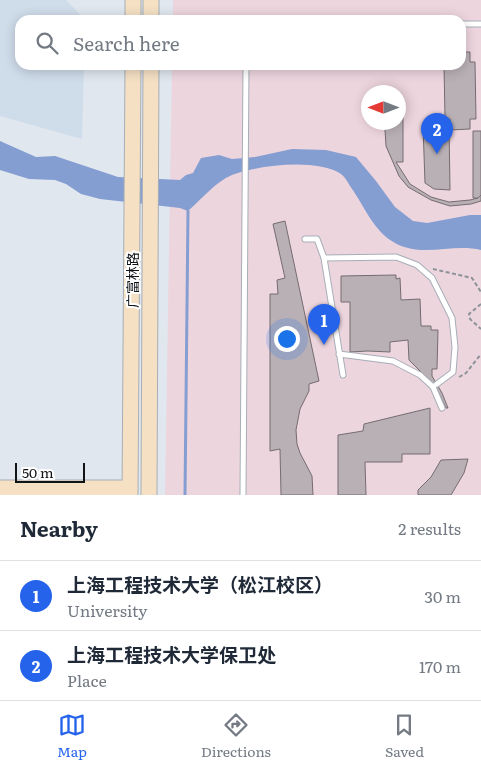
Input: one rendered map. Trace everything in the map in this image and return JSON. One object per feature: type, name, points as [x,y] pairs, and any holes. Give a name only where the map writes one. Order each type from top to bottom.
[{"type":"main road","points":[[133,0],[133,15]]},
{"type":"main road","points":[[151,0],[151,15]]},
{"type":"main road","name":"广富林路","points":[[130,492],[133,70]]},
{"type":"main road","name":"广富林路","points":[[149,495],[151,70]]},
{"type":"main road","points":[[0,488],[130,492]]},
{"type":"lane","points":[[466,24],[481,24]]},
{"type":"lane","points":[[243,495],[246,70]]},
{"type":"lane","points":[[305,239],[317,240],[324,258],[343,375]]},
{"type":"lane","points":[[324,258],[396,257],[417,265],[432,278],[452,318],[455,347],[453,372],[435,386]]},
{"type":"lane","points":[[339,354],[394,361],[420,375],[435,386],[442,408]]},
{"type":"path","points":[[423,271],[436,268],[472,278],[481,292]]},
{"type":"path","points":[[481,304],[469,314],[470,319],[481,329]]},
{"type":"path","points":[[452,378],[466,373],[481,354]]},
{"type":"shaded area","points":[[0,0],[66,0],[80,15],[15,15],[15,70],[84,70],[82,139],[0,116]]},
{"type":"shaded area","points":[[173,0],[481,0],[481,495],[165,495],[172,70],[466,70],[466,15],[173,15]]},
{"type":"water","points":[[0,141],[36,157],[55,156],[118,177],[180,180],[186,175],[193,173],[201,158],[219,155],[232,159],[255,157],[292,149],[326,150],[356,157],[395,207],[413,221],[427,223],[470,215],[481,215],[481,250],[460,248],[427,250],[405,247],[395,243],[387,238],[375,225],[342,175],[318,166],[272,166],[243,171],[226,178],[214,186],[188,211],[180,208],[100,199],[81,194],[66,184],[55,180],[29,179],[0,170]]},
{"type":"building","points":[[466,52],[470,52],[470,62],[475,62],[476,119],[470,119],[470,129],[450,130],[450,119],[445,119],[444,70],[466,70]]},
{"type":"building","points":[[449,125],[450,190],[434,189],[425,183],[423,126]]},
{"type":"building","points":[[385,130],[403,130],[403,162],[396,162],[410,184],[431,197],[449,202],[470,200],[481,195],[481,201],[450,206],[431,200],[408,187],[399,176],[386,146]]},
{"type":"building","points":[[473,131],[481,131],[481,195],[478,198],[473,198]]},
{"type":"building","points":[[285,221],[319,381],[309,384],[309,391],[300,409],[296,430],[300,453],[312,476],[313,495],[281,495],[280,449],[270,451],[270,294],[278,294],[277,280],[285,278],[273,224]]},
{"type":"building","points":[[396,275],[396,279],[400,278],[401,300],[420,299],[421,326],[431,326],[431,330],[438,330],[437,369],[432,369],[432,376],[448,408],[446,408],[435,386],[409,360],[408,340],[390,342],[390,352],[350,352],[350,302],[341,302],[341,276]]},
{"type":"building","points":[[430,408],[430,454],[402,454],[402,462],[365,462],[366,495],[338,495],[338,435],[363,431],[364,424]]},
{"type":"building","points":[[468,459],[464,473],[451,495],[418,495],[418,490],[431,477],[441,460]]},
{"type":"waterway","points":[[185,495],[188,211]]},
{"type":"place","name":"上海工程技术大学保卫处","points":[[437,154]]},
{"type":"place","name":"上海工程技术大学（松江校区）","points":[[324,345]]}]
